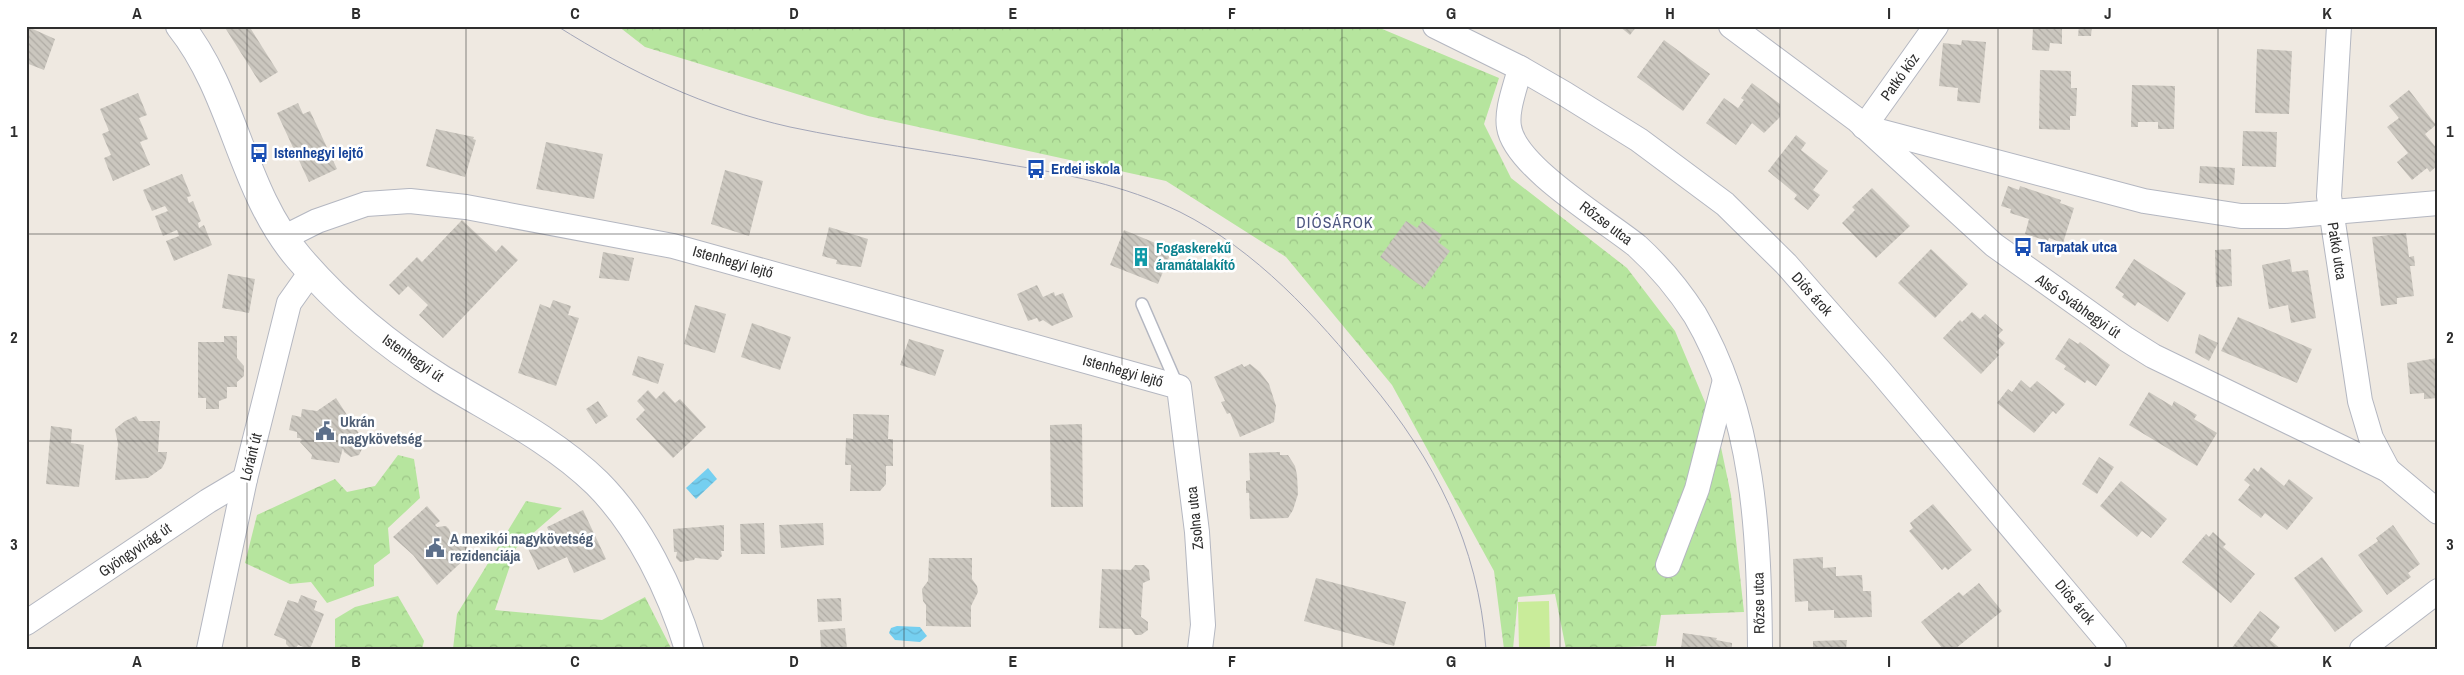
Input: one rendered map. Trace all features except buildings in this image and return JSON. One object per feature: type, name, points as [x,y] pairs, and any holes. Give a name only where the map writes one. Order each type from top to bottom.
[{"type":"street","name":"Istenhegyi út","points":[[180,26],[197,50],[217,88],[265,206],[284,238],[311,272],[341,302],[405,355],[545,442],[596,482],[620,509],[646,551],[665,588],[689,649]]},
{"type":"street","name":"Diós árok","points":[[1435,26],[1520,68],[1639,140],[1725,204],[1786,264],[1880,371],[2114,649]]},
{"type":"street","name":"Alsó Svábhegyi út","points":[[1731,26],[1833,101],[1994,245],[2126,340],[2153,356],[2388,470],[2438,512]]},
{"type":"street","name":"Patkó köz","points":[[1864,127],[1936,26]]},
{"type":"street","name":"Patkó utca","points":[[2339,26],[2329,196],[2360,401],[2371,438],[2388,470]]},
{"type":"street","name":"Rőzse utca","points":[[1520,68],[1509,116],[1509,127],[1513,142],[1536,169],[1636,246],[1669,279],[1695,316],[1725,380],[1741,426],[1756,522],[1760,649]]},
{"type":"street","points":[[1864,127],[2144,201],[2241,216],[2331,213],[2438,203]]},
{"type":"street","name":"Istenhegyi lejtő","points":[[284,238],[317,221],[366,204],[410,201],[466,207],[673,246],[1179,388]]},
{"type":"street","name":"Lóránt út","points":[[209,649],[245,479],[289,302],[311,272]]},
{"type":"street","points":[[1668,565],[1697,489],[1725,380]]},
{"type":"street","name":"Zsolna utca","points":[[1179,388],[1197,532],[1203,625],[1200,649]]},
{"type":"street","name":"Gyöngyvirág út","points":[[26,623],[208,501],[245,479]]},
{"type":"street","points":[[2362,649],[2438,591]]},
{"type":"lane","points":[[1142,304],[1179,388]]},
{"type":"green space","points":[[618,26],[1375,26],[1499,78],[1484,124],[1511,178],[1627,268],[1675,331],[1718,433],[1731,495],[1744,612],[1661,615],[1656,646],[1566,649],[1555,594],[1518,597],[1513,649],[1504,649],[1494,571],[1392,385],[1286,257],[1166,181],[868,116],[645,47]]},
{"type":"green space","points":[[398,455],[414,459],[420,498],[388,528],[390,553],[374,565],[374,586],[327,603],[311,582],[290,584],[245,563],[257,515],[335,479],[347,492],[375,486]]},
{"type":"green space","points":[[526,501],[562,508],[516,548],[495,610],[602,620],[645,597],[671,648],[453,649],[457,614]]},
{"type":"green space","points":[[398,596],[424,641],[422,649],[335,649],[335,619],[355,607]]},
{"type":"green space","points":[[1549,601],[1550,649],[1519,649],[1518,602]]},
{"type":"water","points":[[708,468],[717,479],[696,499],[686,488]]},
{"type":"water","points":[[897,626],[920,627],[927,636],[920,642],[895,640],[889,633],[891,628]]},
{"type":"tram line","points":[[557,26],[612,59],[640,73],[669,87],[728,110],[790,127],[1072,176],[1116,188],[1159,203],[1180,212],[1234,245],[1283,286],[1306,309],[1369,381],[1414,441],[1433,473],[1463,539],[1474,574],[1486,649]]},
{"type":"place","name":"Istenhegyi lejtő","points":[[259,153]]},
{"type":"place","name":"Erdei iskola","points":[[1036,169]]},
{"type":"place","name":"Tarpatak utca","points":[[2023,247]]},
{"type":"place","name":"Fogaskerekű áramátalakító","points":[[1141,257]]},
{"type":"place","name":"Ukrán nagykövetség","points":[[325,431]]},
{"type":"place","name":"A mexikói nagykövetség rezidenciája","points":[[435,548]]},
{"type":"district","name":"DIÓSÁROK","points":[[1335,222]]}]
